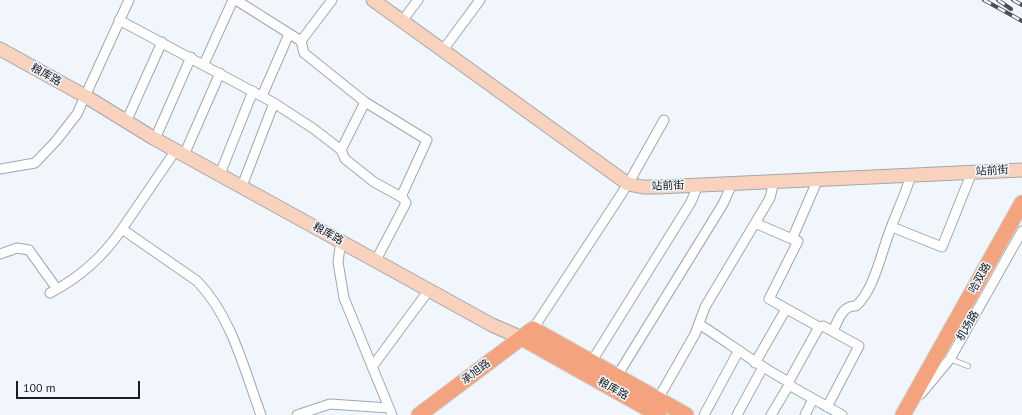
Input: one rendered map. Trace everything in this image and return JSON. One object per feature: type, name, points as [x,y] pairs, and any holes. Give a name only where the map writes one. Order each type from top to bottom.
[{"type":"main road","name":"哈双路","points":[[904,415],[944,356],[1022,203]]},
{"type":"main road","name":"粮库路","points":[[527,333],[592,362],[686,415]]},
{"type":"main road","name":"粮库路","points":[[527,333],[659,415]]},
{"type":"main road","name":"承旭路","points":[[419,415],[527,333]]},
{"type":"street","points":[[0,169],[35,163],[60,136],[77,114],[129,0]]},
{"type":"street","points":[[204,64],[232,0]]},
{"type":"street","points":[[236,0],[279,25],[289,34],[301,40],[304,52],[365,102],[427,140],[402,197]]},
{"type":"street","points":[[301,40],[332,0]]},
{"type":"street","name":"站前街","points":[[374,0],[628,184],[643,187],[732,184],[1022,170]]},
{"type":"street","points":[[402,21],[418,0]]},
{"type":"street","points":[[443,50],[480,0]]},
{"type":"street","points":[[119,20],[204,64],[274,103],[314,129],[341,150],[345,159],[374,182],[402,197],[406,203],[376,260]]},
{"type":"street","points":[[262,96],[289,34]]},
{"type":"street","points":[[126,122],[162,42]]},
{"type":"street","name":"粮库路","points":[[0,49],[85,96],[155,139],[341,240],[492,325],[527,333]]},
{"type":"street","points":[[155,139],[190,57]]},
{"type":"street","points":[[0,254],[17,248],[29,250],[54,291],[73,281],[98,260],[108,249],[180,152],[220,73]]},
{"type":"street","points":[[220,174],[253,91]]},
{"type":"street","points":[[341,150],[365,102]]},
{"type":"street","points":[[242,186],[274,103]]},
{"type":"street","points":[[527,333],[628,184],[664,120]]},
{"type":"street","points":[[892,227],[942,247],[972,172]]},
{"type":"street","points":[[833,331],[845,309],[850,306],[856,306],[861,301],[877,270],[892,227],[906,196],[911,175]]},
{"type":"street","points":[[792,239],[818,179]]},
{"type":"street","points":[[658,399],[699,324],[708,300],[770,198],[774,182]]},
{"type":"street","points":[[617,376],[723,204],[732,184]]},
{"type":"street","points":[[592,362],[691,202],[698,185]]},
{"type":"street","points":[[755,223],[798,241],[769,299],[819,327],[822,326],[833,331],[859,346],[827,407]]},
{"type":"street","points":[[122,229],[197,281],[208,292],[226,321],[261,415]]},
{"type":"street","name":"机场路","points":[[944,356],[1022,231]]},
{"type":"street","points":[[341,240],[338,262],[344,298],[390,412]]},
{"type":"street","points":[[372,367],[429,290]]},
{"type":"street","points":[[737,415],[786,309]]},
{"type":"street","points":[[699,324],[788,384],[842,415]]},
{"type":"street","points":[[771,415],[819,327]]},
{"type":"street","points":[[704,415],[739,350]]},
{"type":"street","points":[[805,415],[813,399]]},
{"type":"street","points":[[297,415],[330,404],[348,404],[390,412]]},
{"type":"lane","points":[[944,356],[968,366]]},
{"type":"railway","points":[[984,0],[1022,21]]},
{"type":"railway","points":[[998,0],[1011,9]]},
{"type":"railway","points":[[1013,0],[1022,5]]}]
